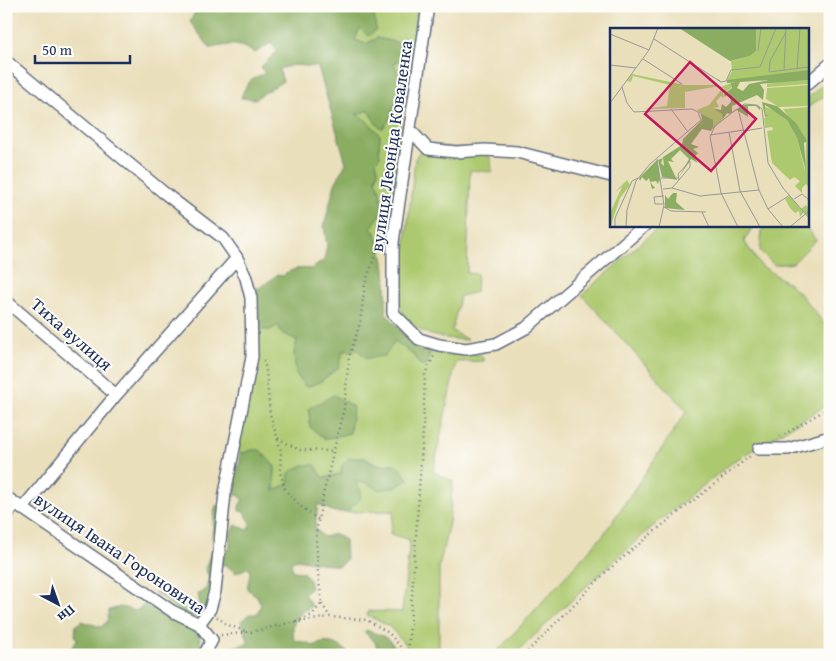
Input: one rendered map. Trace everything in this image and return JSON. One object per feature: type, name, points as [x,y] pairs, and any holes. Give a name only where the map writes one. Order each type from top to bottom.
[{"type":"street","name":"вулиця Леоніда Коваленка","points":[[428,6],[393,242],[392,313],[419,338],[439,345],[466,349],[496,344],[526,328],[644,226]]},
{"type":"street","points":[[6,61],[163,192],[223,238],[237,258],[246,278],[251,298],[252,357],[225,494],[215,591],[210,609],[199,624]]},
{"type":"street","points":[[808,83],[830,64]]},
{"type":"street","points":[[410,130],[428,149],[456,152],[485,150],[517,152],[610,176]]},
{"type":"street","points":[[6,516],[15,503],[116,394],[237,258]]},
{"type":"street","name":"Тиха вулиця","points":[[6,301],[116,394]]},
{"type":"street","points":[[759,449],[788,449],[830,437]]},
{"type":"street","name":"вулиця Івана Гороновича","points":[[15,503],[172,611],[199,624],[212,640]]},
{"type":"street","points":[[204,655],[212,640]]},
{"type":"path","points":[[330,618],[322,603],[316,534],[344,408],[349,358],[360,323],[365,284],[377,249],[384,244],[393,242]]},
{"type":"path","points":[[253,343],[259,349],[266,368],[270,414],[281,451],[280,472],[285,489],[300,506],[319,520]]},
{"type":"path","points":[[408,655],[423,432],[425,374],[439,345]]},
{"type":"path","points":[[524,655],[607,571],[646,538],[759,449],[830,407]]},
{"type":"path","points":[[277,438],[299,450],[334,451]]},
{"type":"path","points":[[296,622],[312,615],[322,603]]},
{"type":"path","points":[[210,609],[220,620],[228,625],[251,632]]},
{"type":"path","points":[[212,640],[220,635],[251,632],[296,622],[330,618],[367,620],[389,633],[408,655]]},
{"type":"green space","points":[[198,6],[373,6],[376,30],[368,36],[360,28],[355,40],[366,44],[377,38],[399,43],[406,58],[394,63],[403,85],[401,101],[393,107],[391,118],[382,129],[373,119],[370,110],[356,114],[367,121],[380,135],[380,157],[376,161],[378,170],[376,180],[380,190],[383,211],[371,228],[376,236],[383,257],[386,281],[386,313],[399,328],[430,352],[426,365],[420,365],[415,356],[395,341],[385,356],[367,358],[358,350],[343,351],[339,367],[320,382],[306,387],[296,374],[294,354],[297,340],[280,332],[279,325],[270,330],[256,330],[255,288],[260,288],[277,275],[283,276],[289,271],[312,269],[324,260],[327,246],[324,226],[335,184],[346,163],[318,67],[293,65],[279,69],[283,81],[255,99],[241,98],[249,82],[265,74],[261,67],[277,51],[271,43],[255,53],[237,45],[210,48],[190,22]]},
{"type":"green space","points":[[373,6],[418,6],[413,38],[412,64],[401,125],[389,235],[388,238],[379,242],[371,228],[380,190],[376,180],[378,170],[376,161],[380,157],[380,135],[367,121],[356,114],[370,110],[382,129],[391,118],[393,107],[403,85],[394,63],[399,43],[377,38],[366,44],[355,40],[360,27],[376,30]]},
{"type":"green space","points":[[830,78],[830,92],[808,107],[808,98]]},
{"type":"green space","points":[[423,145],[485,150],[491,160],[492,172],[470,170],[467,273],[477,274],[476,292],[460,296],[452,331],[468,340],[426,333],[410,322],[403,314],[399,304],[415,159]]},
{"type":"green space","points":[[660,226],[753,226],[744,241],[760,265],[791,285],[830,331],[830,403],[734,461],[652,527],[514,655],[494,655],[604,534],[687,411],[582,295]]},
{"type":"green space","points":[[765,226],[805,226],[816,240],[793,263],[774,265],[760,251],[762,230]]},
{"type":"green space","points":[[279,324],[290,337],[297,340],[294,354],[358,350],[395,341],[426,365],[430,352],[481,355],[484,361],[456,362],[433,472],[453,481],[449,523],[439,567],[440,655],[414,655],[390,627],[367,615],[369,611],[402,612],[410,540],[390,534],[394,511],[347,512],[360,499],[354,482],[365,482],[379,490],[396,487],[408,479],[395,464],[376,464],[365,458],[341,474],[289,484],[274,491],[275,466],[252,450],[240,454],[239,443],[252,326]]},
{"type":"green space","points":[[334,395],[353,407],[350,433],[325,439],[310,427],[309,408]]},
{"type":"green space","points":[[252,450],[260,450],[275,467],[274,491],[288,484],[289,473],[303,465],[315,465],[324,478],[341,474],[342,465],[349,458],[365,458],[372,464],[395,464],[408,479],[396,487],[379,490],[365,482],[355,482],[361,490],[360,499],[347,512],[334,512],[318,504],[315,528],[324,537],[335,534],[345,540],[346,560],[338,566],[296,559],[291,564],[293,571],[303,572],[309,580],[311,588],[304,594],[312,606],[302,612],[296,619],[293,628],[294,640],[313,646],[333,643],[350,655],[226,655],[224,649],[249,643],[241,621],[249,614],[257,614],[261,605],[257,596],[247,589],[250,574],[249,567],[236,573],[226,565],[216,564],[210,605],[198,618],[181,613],[154,592],[171,598],[185,609],[193,611],[200,605],[198,594],[206,589],[209,577],[205,568],[214,546],[212,536],[217,504],[220,509],[219,547],[230,550],[230,534],[236,525],[248,530],[251,523],[244,512],[239,511],[239,506],[243,499],[238,495],[233,495],[232,490],[240,462],[240,454]]},
{"type":"green space","points":[[152,603],[179,616],[194,628],[199,635],[201,644],[200,655],[77,655],[72,648],[77,639],[75,635],[76,625],[82,621],[101,627],[107,622],[109,610],[121,607],[136,611],[144,605]]},
{"type":"green space","points":[[366,630],[385,637],[394,645],[391,652],[394,655],[380,655],[375,642],[365,633]]}]
